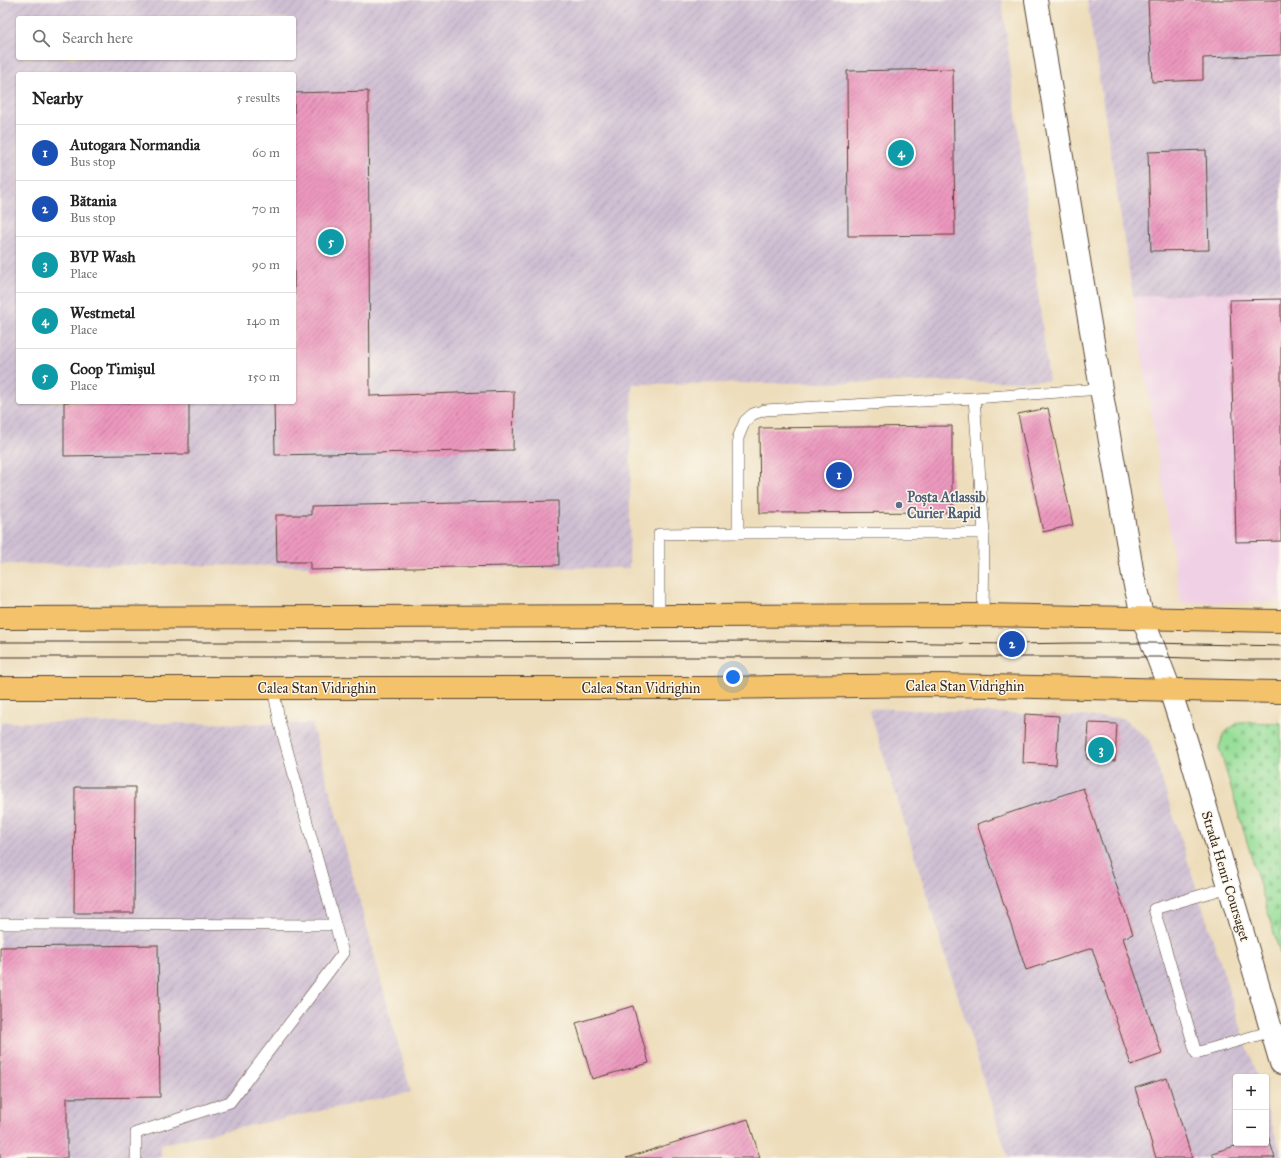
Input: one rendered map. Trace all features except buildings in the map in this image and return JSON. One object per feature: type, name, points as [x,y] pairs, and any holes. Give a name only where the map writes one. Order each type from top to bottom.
[{"type":"main road","points":[[0,618],[983,614],[1143,619],[1281,621]]},
{"type":"main road","name":"Calea Stan Vidrighin","points":[[0,688],[708,688],[942,685],[1281,692]]},
{"type":"street","name":"Strada Henri Coursaget","points":[[1036,0],[1134,580],[1143,619],[1170,690],[1281,1063]]},
{"type":"lane","points":[[738,533],[738,438],[745,421],[753,414],[764,410],[1101,389]]},
{"type":"lane","points":[[974,398],[984,533],[983,614]]},
{"type":"lane","points":[[659,616],[659,534],[984,533]]},
{"type":"lane","points":[[136,1158],[136,1133],[230,1102],[343,953],[280,724],[273,688]]},
{"type":"lane","points":[[1229,887],[1154,909],[1196,1053],[1272,1031]]},
{"type":"lane","points":[[0,924],[335,925]]},
{"type":"shaded area","points":[[0,0],[1002,0],[1049,381],[632,384],[629,568],[0,564]]},
{"type":"shaded area","points":[[1087,0],[1281,0],[1281,290],[1133,297]]},
{"type":"shaded area","points":[[1281,290],[1281,602],[1181,603],[1133,297]]},
{"type":"shaded area","points":[[869,708],[1123,718],[1149,740],[1256,1074],[1233,1074],[1233,1146],[1269,1146],[1269,1115],[1281,1153],[1281,1158],[1008,1158]]},
{"type":"shaded area","points":[[0,722],[312,724],[411,1092],[161,1144],[161,1158],[0,1158]]},
{"type":"green space","points":[[1239,722],[1281,723],[1281,957],[1219,747],[1224,733]]},
{"type":"tram line","points":[[0,642],[784,641],[1012,644],[1152,643],[1281,646]]},
{"type":"tram line","points":[[0,657],[1158,657],[1281,660]]},
{"type":"place","name":"Westmetal","points":[[901,153]]},
{"type":"place","name":"Coop Timișul","points":[[331,242]]},
{"type":"place","name":"Autogara Normandia","points":[[839,475]]},
{"type":"place","name":"Poșta Atlassib Curier Rapid","points":[[899,505]]},
{"type":"place","name":"Bătania","points":[[1012,644]]},
{"type":"place","name":"BVP Wash","points":[[1101,750]]}]
